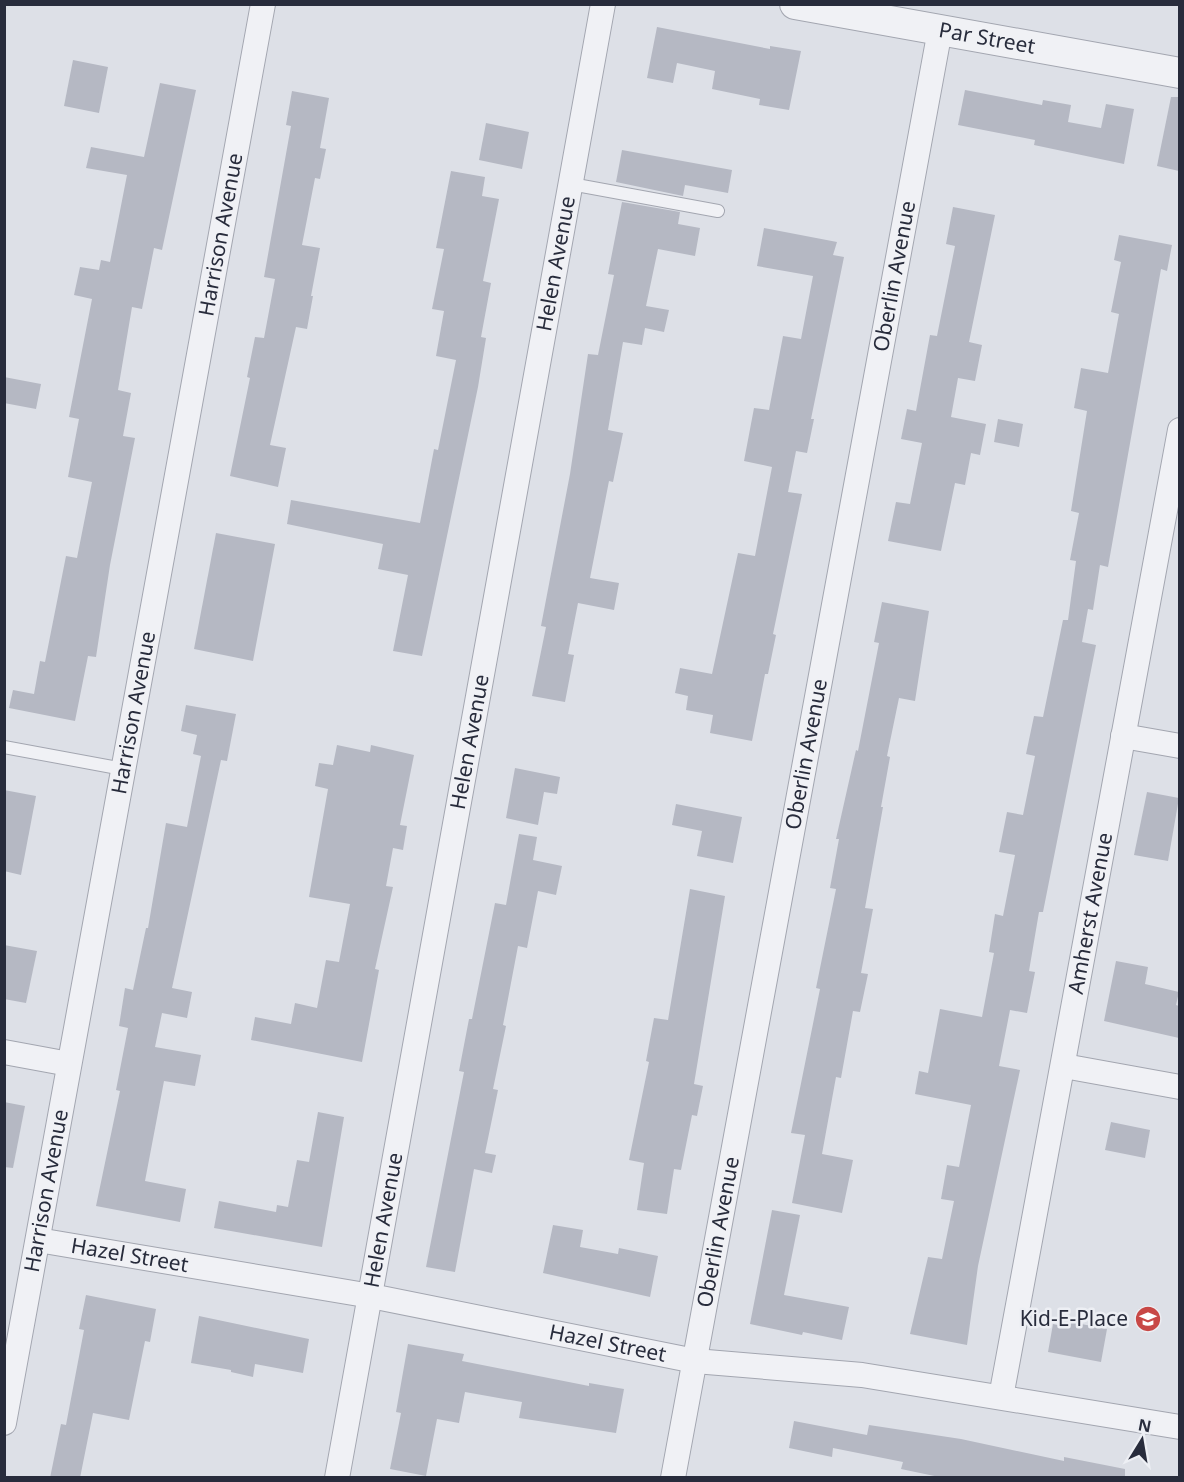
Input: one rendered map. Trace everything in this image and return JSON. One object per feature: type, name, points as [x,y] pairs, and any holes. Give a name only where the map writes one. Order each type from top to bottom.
[{"type":"street","name":"Harrison Avenue","points":[[4,1423],[10,1367],[38,1240],[263,4]]},
{"type":"street","name":"Helen Avenue","points":[[337,1478],[603,4]]},
{"type":"street","name":"Par Street","points":[[795,4],[1179,73]]},
{"type":"street","name":"Oberlin Avenue","points":[[673,1478],[940,30]]},
{"type":"street","name":"Amherst Avenue","points":[[1000,1397],[1064,1066],[1179,430]]},
{"type":"street","points":[[1124,736],[1179,746]]},
{"type":"street","points":[[4,1052],[69,1064]]},
{"type":"street","points":[[1064,1066],[1179,1087]]},
{"type":"street","name":"Hazel Street","points":[[38,1240],[371,1296],[695,1361],[862,1375],[1179,1427]]},
{"type":"lane","points":[[571,184],[718,211]]},
{"type":"lane","points":[[4,747],[123,769]]},
{"type":"building","points":[[657,27],[770,49],[770,46],[801,51],[789,110],[759,105],[760,99],[712,89],[715,71],[677,63],[673,83],[647,78]]},
{"type":"building","points":[[73,60],[108,67],[99,113],[64,106]]},
{"type":"building","points":[[160,83],[196,90],[162,250],[154,248],[142,309],[132,307],[118,390],[131,393],[123,436],[135,438],[110,565],[96,657],[88,656],[75,721],[9,708],[13,690],[34,694],[40,661],[45,662],[66,556],[77,558],[92,482],[68,477],[79,419],[69,417],[92,299],[74,295],[80,267],[99,270],[101,260],[110,262],[127,175],[86,168],[91,147],[144,157]]},
{"type":"building","points":[[965,90],[1042,105],[1043,100],[1071,105],[1068,122],[1101,128],[1106,104],[1134,109],[1124,164],[1034,145],[1035,140],[958,125]]},
{"type":"building","points":[[292,91],[329,98],[320,148],[326,149],[320,179],[315,178],[302,245],[320,248],[311,296],[313,296],[307,329],[296,327],[270,445],[286,448],[278,487],[230,476],[250,378],[247,377],[255,337],[264,338],[275,279],[264,277],[291,126],[286,125]]},
{"type":"building","points":[[1171,97],[1179,97],[1179,171],[1157,166]]},
{"type":"building","points":[[486,123],[529,132],[522,169],[479,160]]},
{"type":"building","points":[[622,150],[732,170],[728,193],[685,185],[683,196],[616,182]]},
{"type":"building","points":[[451,171],[485,177],[482,196],[499,199],[483,281],[491,283],[481,337],[486,338],[478,387],[422,656],[393,651],[408,575],[378,569],[383,544],[287,524],[291,500],[420,523],[434,449],[438,450],[456,360],[436,356],[444,311],[432,309],[444,249],[436,248]]},
{"type":"building","points":[[622,202],[680,212],[678,224],[700,228],[695,256],[658,249],[646,306],[669,310],[664,332],[645,328],[642,345],[623,342],[608,430],[623,433],[613,482],[609,481],[590,578],[619,583],[614,610],[578,603],[568,654],[574,655],[565,702],[532,696],[546,627],[541,626],[570,474],[588,354],[598,355],[614,275],[608,274]]},
{"type":"building","points":[[953,207],[995,215],[969,342],[982,345],[975,381],[958,378],[951,417],[986,424],[980,455],[971,453],[965,485],[955,483],[941,551],[888,541],[896,502],[910,504],[922,443],[901,439],[907,409],[916,411],[930,335],[937,336],[955,246],[946,244]]},
{"type":"building","points":[[764,228],[837,242],[833,255],[844,257],[811,419],[814,419],[807,453],[796,451],[788,492],[802,494],[773,634],[776,635],[768,674],[765,674],[752,741],[710,733],[713,715],[686,710],[688,696],[675,693],[680,668],[712,674],[738,553],[755,556],[772,467],[744,461],[754,408],[769,410],[783,336],[801,339],[813,276],[757,266]]},
{"type":"building","points":[[1119,235],[1172,245],[1167,271],[1161,269],[1108,567],[1100,565],[1093,610],[1088,609],[1082,642],[1096,645],[1043,912],[1039,912],[1029,971],[1035,972],[1027,1013],[1010,1010],[999,1066],[1020,1070],[978,1266],[967,1345],[910,1334],[928,1257],[942,1259],[954,1201],[941,1199],[947,1165],[959,1167],[971,1105],[915,1094],[919,1071],[928,1073],[940,1009],[982,1017],[994,953],[989,952],[995,914],[1003,916],[1015,855],[999,852],[1007,812],[1023,815],[1035,756],[1026,754],[1034,716],[1043,717],[1063,620],[1068,620],[1076,561],[1070,560],[1079,513],[1071,511],[1087,411],[1074,408],[1081,368],[1108,373],[1119,314],[1111,312],[1121,262],[1114,260]]},
{"type":"building","points":[[4,377],[41,384],[36,409],[4,403]]},
{"type":"building","points":[[998,419],[1023,424],[1019,447],[994,442]]},
{"type":"building","points":[[216,533],[275,544],[253,661],[194,649]]},
{"type":"building","points":[[882,602],[929,611],[915,701],[899,698],[887,756],[890,757],[881,807],[883,807],[865,908],[873,909],[861,973],[868,974],[860,1012],[853,1011],[841,1078],[836,1077],[822,1154],[853,1160],[842,1213],[792,1203],[805,1135],[791,1133],[820,989],[816,988],[836,889],[830,888],[839,839],[836,839],[856,750],[858,751],[879,643],[874,642]]},
{"type":"building","points":[[186,705],[236,714],[227,761],[221,760],[172,988],[192,992],[187,1018],[162,1013],[155,1047],[201,1055],[195,1086],[164,1081],[145,1181],[186,1189],[180,1222],[96,1206],[120,1091],[116,1090],[128,1028],[119,1026],[125,988],[133,990],[146,928],[148,928],[166,823],[187,827],[201,756],[193,754],[197,735],[181,731]]},
{"type":"building","points":[[337,745],[370,752],[371,745],[414,755],[400,825],[407,826],[403,850],[393,848],[386,886],[393,887],[375,969],[379,970],[362,1062],[251,1040],[255,1017],[291,1024],[295,1003],[317,1008],[326,960],[339,962],[350,904],[309,897],[328,789],[315,786],[319,763],[333,765]]},
{"type":"building","points":[[515,768],[560,777],[557,794],[544,792],[538,825],[506,818]]},
{"type":"building","points":[[4,790],[36,796],[21,875],[4,871]]},
{"type":"building","points":[[1147,792],[1179,798],[1168,861],[1134,855]]},
{"type":"building","points":[[676,804],[742,817],[733,863],[697,856],[702,831],[672,825]]},
{"type":"building","points":[[519,834],[537,837],[533,860],[562,866],[556,895],[538,891],[527,948],[518,946],[503,1025],[506,1026],[493,1089],[498,1090],[485,1153],[496,1155],[492,1173],[474,1169],[455,1272],[426,1267],[464,1072],[459,1071],[469,1019],[472,1019],[495,903],[506,905]]},
{"type":"building","points":[[690,889],[725,896],[694,1084],[703,1086],[697,1116],[692,1115],[681,1170],[674,1169],[667,1214],[637,1210],[644,1163],[629,1160],[649,1062],[646,1061],[654,1018],[668,1020]]},
{"type":"building","points":[[4,945],[37,951],[26,1003],[4,999]]},
{"type":"building","points":[[1116,961],[1148,967],[1145,984],[1179,992],[1176,1005],[1179,1006],[1179,1038],[1104,1021]]},
{"type":"building","points":[[4,1102],[25,1106],[13,1168],[4,1167]]},
{"type":"building","points":[[318,1112],[344,1117],[322,1247],[214,1228],[219,1201],[276,1212],[277,1205],[288,1207],[297,1160],[309,1162]]},
{"type":"building","points":[[1111,1122],[1150,1130],[1145,1158],[1105,1150]]},
{"type":"building","points":[[772,1210],[800,1215],[784,1295],[849,1307],[842,1340],[803,1332],[802,1335],[750,1324]]},
{"type":"building","points":[[553,1225],[583,1230],[580,1247],[618,1254],[619,1248],[658,1256],[650,1297],[543,1273]]},
{"type":"building","points":[[86,1295],[156,1309],[150,1342],[145,1341],[129,1420],[93,1413],[80,1478],[50,1478],[61,1424],[66,1425],[84,1330],[79,1329]]},
{"type":"building","points":[[199,1316],[309,1339],[303,1373],[255,1364],[253,1377],[231,1372],[231,1370],[191,1363]]},
{"type":"building","points":[[1071,1322],[1107,1329],[1101,1362],[1048,1352],[1053,1324],[1070,1328]]},
{"type":"building","points":[[408,1344],[464,1354],[462,1361],[589,1386],[589,1383],[624,1389],[616,1433],[519,1418],[522,1402],[465,1392],[459,1423],[437,1419],[426,1476],[390,1469],[401,1413],[396,1412]]},
{"type":"building","points":[[794,1421],[867,1435],[869,1425],[961,1439],[1064,1461],[1064,1457],[1125,1469],[1125,1478],[944,1478],[901,1469],[903,1462],[833,1448],[832,1457],[789,1448]]},
{"type":"place","name":"Kid-E-Place","points":[[1148,1319]]}]
